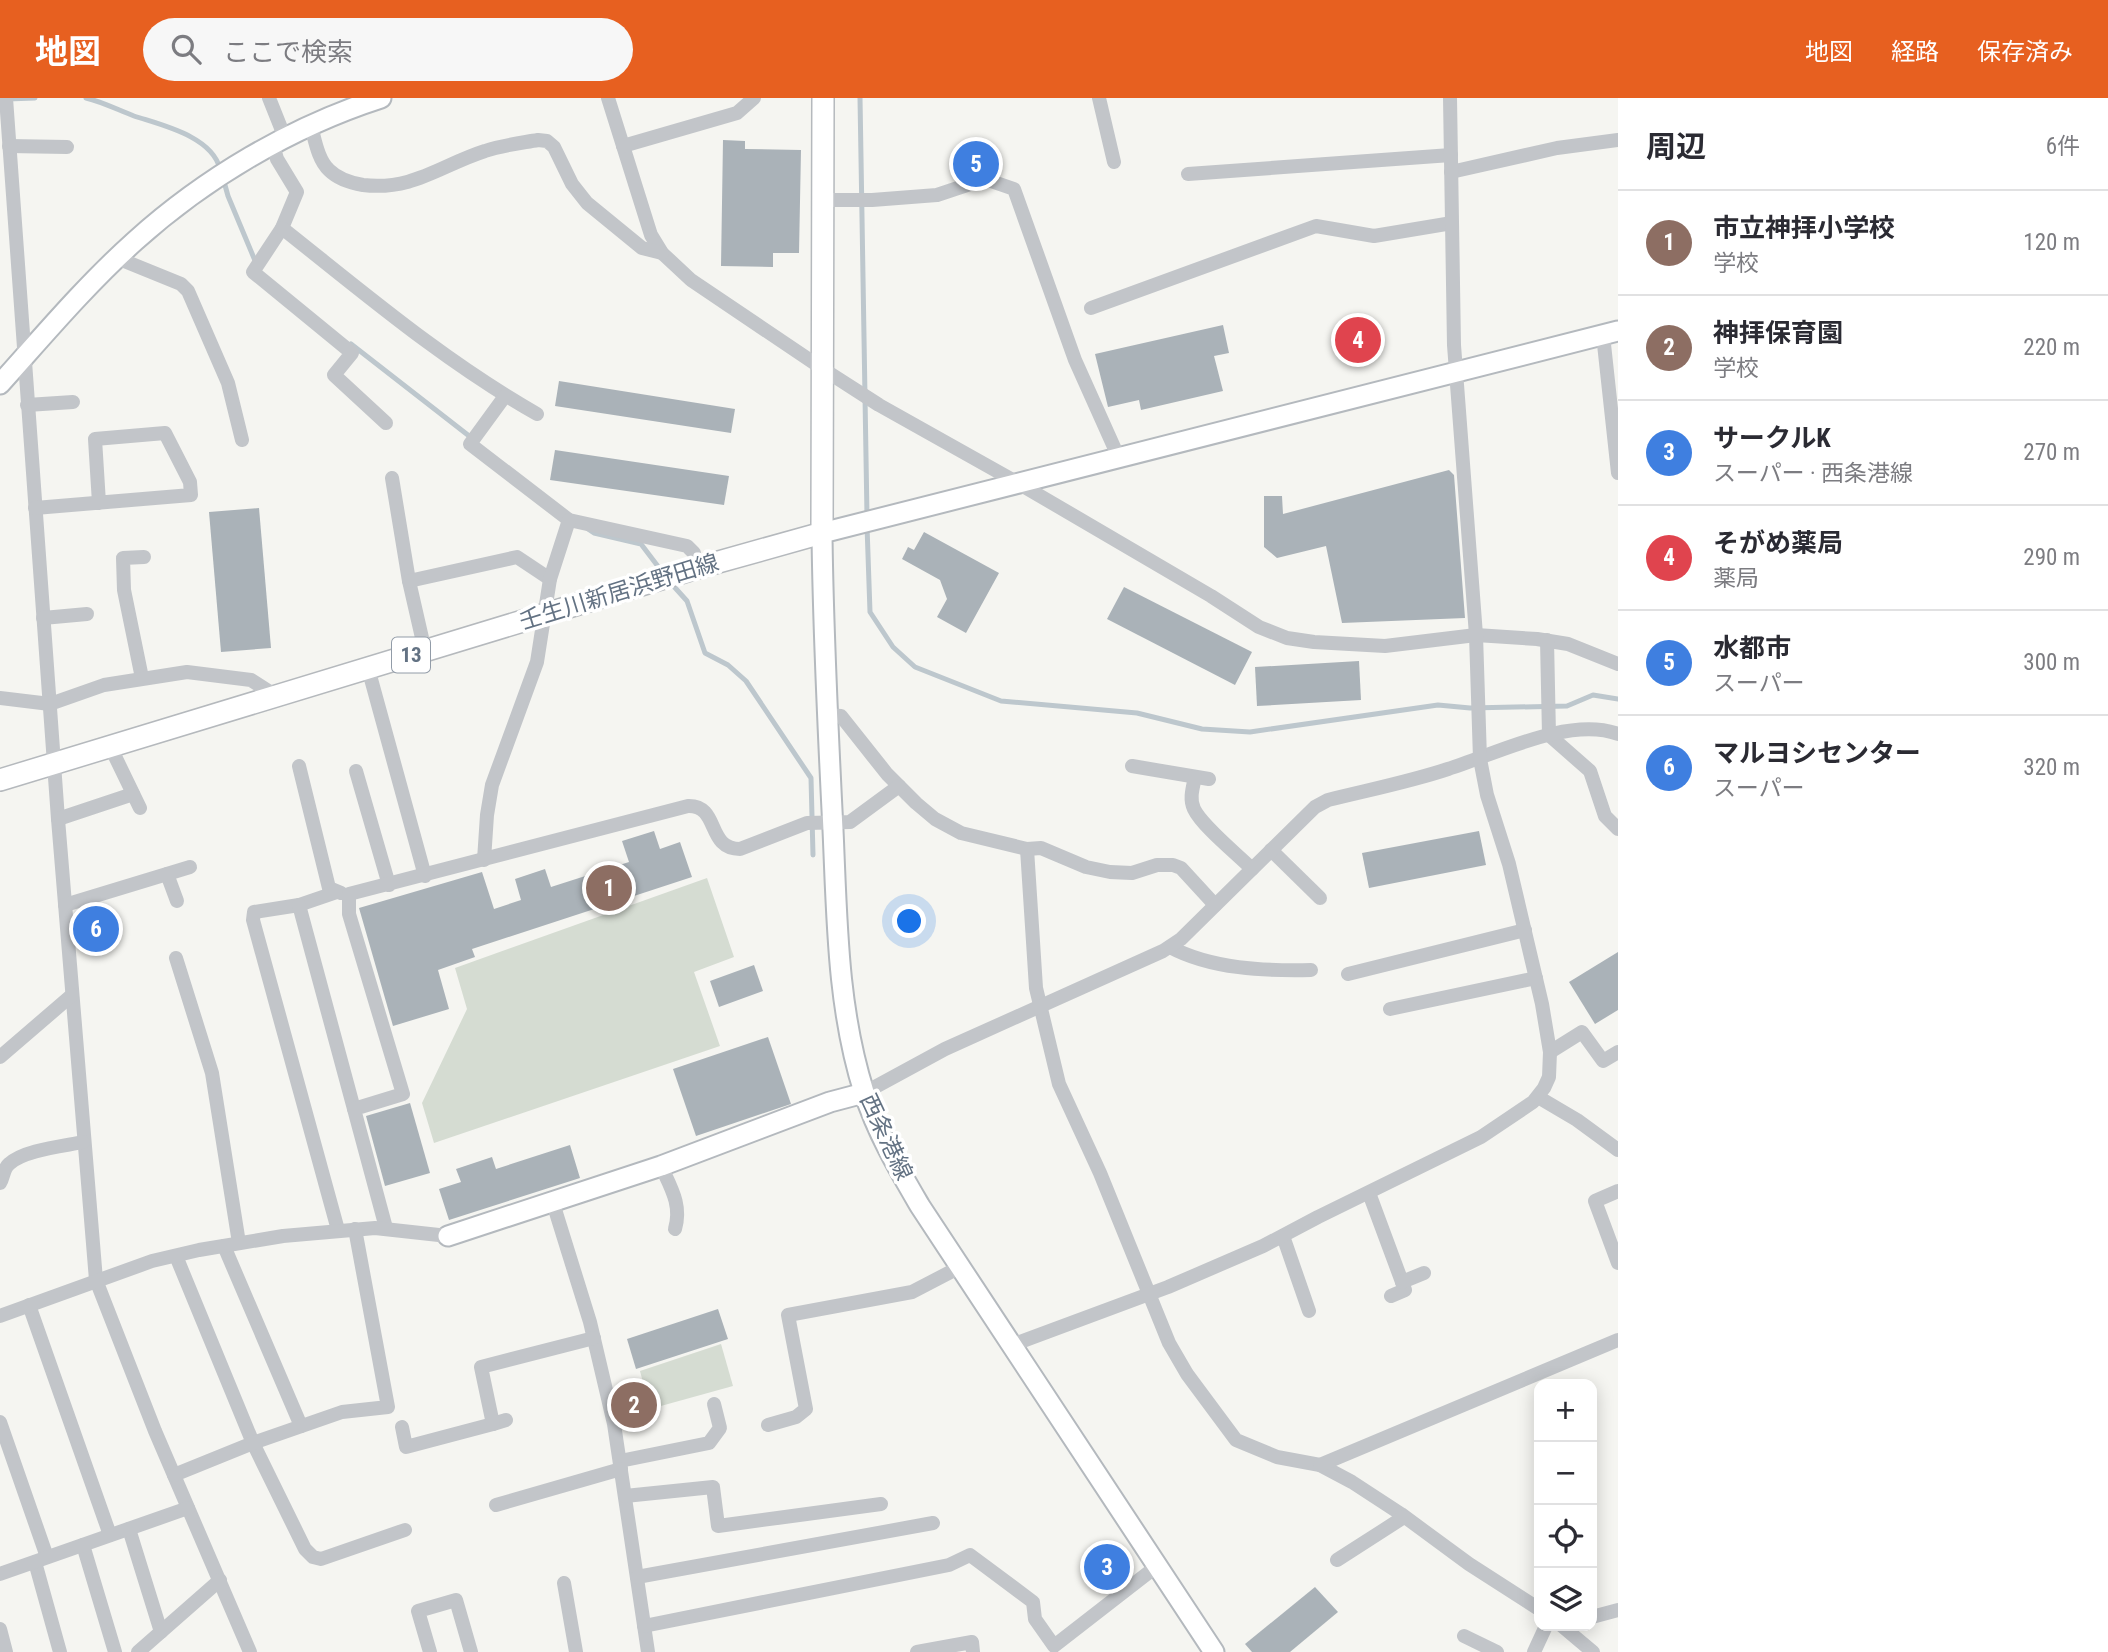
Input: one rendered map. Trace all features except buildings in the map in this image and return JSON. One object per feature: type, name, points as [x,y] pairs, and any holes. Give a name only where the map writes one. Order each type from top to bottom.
[{"type":"main road","points":[[822,533],[823,98]]},
{"type":"main road","name":"壬生川新居浜野田線","points":[[0,780],[697,568],[822,533]]},
{"type":"street","points":[[270,98],[281,167],[297,192],[282,228],[253,272],[352,353],[334,375],[386,423]]},
{"type":"street","points":[[0,384],[117,258],[160,219],[213,180],[279,142],[311,125],[381,98]]},
{"type":"street","points":[[608,98],[652,235],[662,253],[691,280],[879,405],[1018,483],[1259,627],[1287,638],[1385,646],[1476,635],[1547,640],[1568,644],[1618,664]]},
{"type":"street","points":[[623,146],[737,113],[754,98]]},
{"type":"street","points":[[1099,98],[1114,162]]},
{"type":"street","points":[[1012,1345],[1210,1270],[1283,1236],[1481,1137],[1525,1109],[1538,1097],[1549,1077],[1550,1052],[1536,978],[1509,864],[1479,758],[1476,635],[1455,372],[1450,98]]},
{"type":"street","points":[[6,102],[9,146],[7,229],[24,357],[83,1142],[96,1280],[174,1475],[250,1652]]},
{"type":"street","points":[[311,125],[319,154],[327,169],[342,179],[378,187],[421,179],[486,150],[538,140],[547,141],[554,147],[572,184],[587,203],[642,248],[662,253]]},
{"type":"street","points":[[1451,173],[1557,148],[1618,140]]},
{"type":"street","points":[[9,146],[67,147]]},
{"type":"street","points":[[1188,174],[1451,155]]},
{"type":"street","points":[[824,200],[872,200],[937,195],[985,179],[1014,189],[1076,360],[1118,456]]},
{"type":"street","points":[[1091,308],[1316,226],[1374,236],[1452,222]]},
{"type":"street","points":[[282,228],[424,340],[505,396],[537,414]]},
{"type":"street","points":[[117,258],[181,285],[188,291],[228,383],[242,440]]},
{"type":"street","points":[[822,533],[1610,333],[1618,473]]},
{"type":"street","points":[[505,396],[470,444],[569,520],[687,546],[694,553],[697,568]]},
{"type":"street","points":[[27,405],[74,402]]},
{"type":"street","points":[[35,508],[99,503],[191,495],[190,482],[164,433],[95,439],[99,503]]},
{"type":"street","points":[[392,478],[409,581],[425,651]]},
{"type":"street","points":[[484,860],[492,785],[537,662],[550,579],[569,520]]},
{"type":"street","name":"西条港線","points":[[822,533],[823,650],[843,993],[864,1093],[879,1132],[897,1167],[1214,1652]]},
{"type":"street","points":[[142,678],[124,590],[122,558],[144,556]]},
{"type":"street","points":[[409,581],[517,557],[550,579]]},
{"type":"street","points":[[43,618],[87,614]]},
{"type":"street","points":[[1547,640],[1549,735],[1590,771],[1605,816],[1618,829]]},
{"type":"street","points":[[368,668],[425,876]]},
{"type":"street","points":[[0,698],[50,704],[104,685],[187,672],[251,680],[276,696]]},
{"type":"street","points":[[827,715],[841,716],[899,786],[935,819],[961,833],[1027,849],[1041,848],[1086,867],[1110,872],[1132,873],[1157,865],[1173,865],[1181,868],[1215,905]]},
{"type":"street","points":[[0,1316],[96,1280],[176,1256],[232,1245],[355,1229],[386,1228],[448,1237],[660,1166],[830,1102],[864,1093],[945,1049],[1170,947],[1315,807],[1328,800],[1446,770],[1561,731],[1586,729],[1618,734]]},
{"type":"street","points":[[110,746],[140,808]]},
{"type":"street","points":[[299,766],[329,888],[343,893]]},
{"type":"street","points":[[1132,766],[1202,778],[1191,798],[1193,808],[1252,869]]},
{"type":"street","points":[[356,771],[389,885]]},
{"type":"street","points":[[338,1230],[253,920],[254,912],[389,885],[688,806],[703,809],[709,816],[719,841],[730,849],[750,846],[807,823],[850,822],[899,786]]},
{"type":"street","points":[[58,819],[133,794]]},
{"type":"street","points":[[1027,849],[1033,968],[1064,1098],[1100,1173],[1177,1359],[1237,1440],[1277,1457],[1320,1465],[1352,1482],[1534,1606]]},
{"type":"street","points":[[1271,850],[1320,898]]},
{"type":"street","points":[[65,905],[190,867]]},
{"type":"street","points":[[167,874],[177,901]]},
{"type":"street","points":[[343,893],[403,1094],[354,1109]]},
{"type":"street","points":[[299,905],[386,1228]]},
{"type":"street","points":[[1348,974],[1525,930]]},
{"type":"street","points":[[1170,947],[1190,957],[1204,960],[1273,971],[1311,970]]},
{"type":"street","points":[[176,957],[212,1073],[232,1245],[300,1426]]},
{"type":"street","points":[[1390,1009],[1536,978]]},
{"type":"street","points":[[0,1057],[72,995]]},
{"type":"street","points":[[1550,1052],[1582,1032],[1602,1061],[1618,1052]]},
{"type":"street","points":[[1538,1097],[1577,1120],[1618,1150]]},
{"type":"street","points":[[0,1183],[11,1161],[28,1154],[83,1142]]},
{"type":"street","points":[[660,1166],[677,1200],[679,1216],[675,1229]]},
{"type":"street","points":[[1618,1191],[1595,1201],[1618,1263]]},
{"type":"street","points":[[1368,1193],[1405,1290],[1391,1296]]},
{"type":"street","points":[[553,1203],[594,1338],[614,1424],[648,1652]]},
{"type":"street","points":[[174,1475],[253,1443],[342,1412],[388,1407],[355,1229]]},
{"type":"street","points":[[1283,1236],[1310,1311]]},
{"type":"street","points":[[176,1256],[253,1443],[305,1549],[313,1557],[321,1559],[405,1530]]},
{"type":"street","points":[[768,1425],[796,1417],[806,1409],[788,1315],[912,1292],[960,1266]]},
{"type":"street","points":[[1402,1282],[1424,1273]]},
{"type":"street","points":[[29,1305],[110,1535]]},
{"type":"street","points":[[402,1427],[406,1447],[500,1422],[481,1367],[594,1338]]},
{"type":"street","points":[[1320,1465],[1618,1340]]},
{"type":"street","points":[[496,1506],[620,1465],[709,1443],[720,1428],[714,1404]]},
{"type":"street","points":[[0,1422],[41,1560],[60,1652]]},
{"type":"street","points":[[625,1496],[713,1487],[718,1526],[881,1504]]},
{"type":"street","points":[[0,1574],[188,1508]]},
{"type":"street","points":[[1336,1560],[1404,1517]]},
{"type":"street","points":[[637,1577],[933,1523]]},
{"type":"street","points":[[129,1529],[161,1632]]},
{"type":"street","points":[[83,1545],[115,1652]]},
{"type":"street","points":[[644,1626],[948,1565],[970,1555],[1033,1602],[1035,1619],[1054,1646],[1157,1566]]},
{"type":"street","points":[[138,1652],[220,1580]]},
{"type":"street","points":[[564,1583],[576,1652]]},
{"type":"street","points":[[430,1652],[418,1611],[456,1600],[471,1652]]},
{"type":"street","points":[[1597,1615],[1618,1609]]},
{"type":"street","points":[[0,1629],[6,1652]]},
{"type":"street","points":[[1534,1652],[1544,1631]]},
{"type":"street","points":[[1568,1631],[1593,1652]]},
{"type":"street","points":[[1464,1636],[1497,1652]]},
{"type":"street","points":[[917,1652],[972,1642],[973,1652]]},
{"type":"shaded area","points":[[707,878],[734,957],[694,972],[720,1046],[434,1143],[422,1103],[467,1009],[455,968]]},
{"type":"shaded area","points":[[721,1344],[733,1386],[650,1409],[640,1371]]},
{"type":"waterway","points":[[7,99],[35,98]]},
{"type":"waterway","points":[[86,98],[171,128],[196,140],[207,148],[220,169]]},
{"type":"waterway","points":[[860,98],[867,516]]},
{"type":"waterway","points":[[223,178],[256,263]]},
{"type":"waterway","points":[[351,344],[473,439]]},
{"type":"waterway","points":[[867,526],[870,612],[893,647],[915,667],[1001,701],[1137,713],[1202,729],[1250,732],[1438,705],[1470,708],[1567,706],[1593,695],[1618,699]]},
{"type":"waterway","points":[[588,529],[594,533],[641,544],[663,573]]},
{"type":"waterway","points":[[669,581],[687,601],[705,653],[728,665],[746,681],[811,778],[813,855]]},
{"type":"place","name":"水都市","points":[[976,164]]},
{"type":"place","name":"そがめ薬局","points":[[1358,340]]},
{"type":"place","name":"市立神拝小学校","points":[[609,888]]},
{"type":"place","name":"マルヨシセンター","points":[[96,929]]},
{"type":"place","name":"神拝保育園","points":[[634,1405]]},
{"type":"place","name":"サークルK","points":[[1107,1567]]}]
